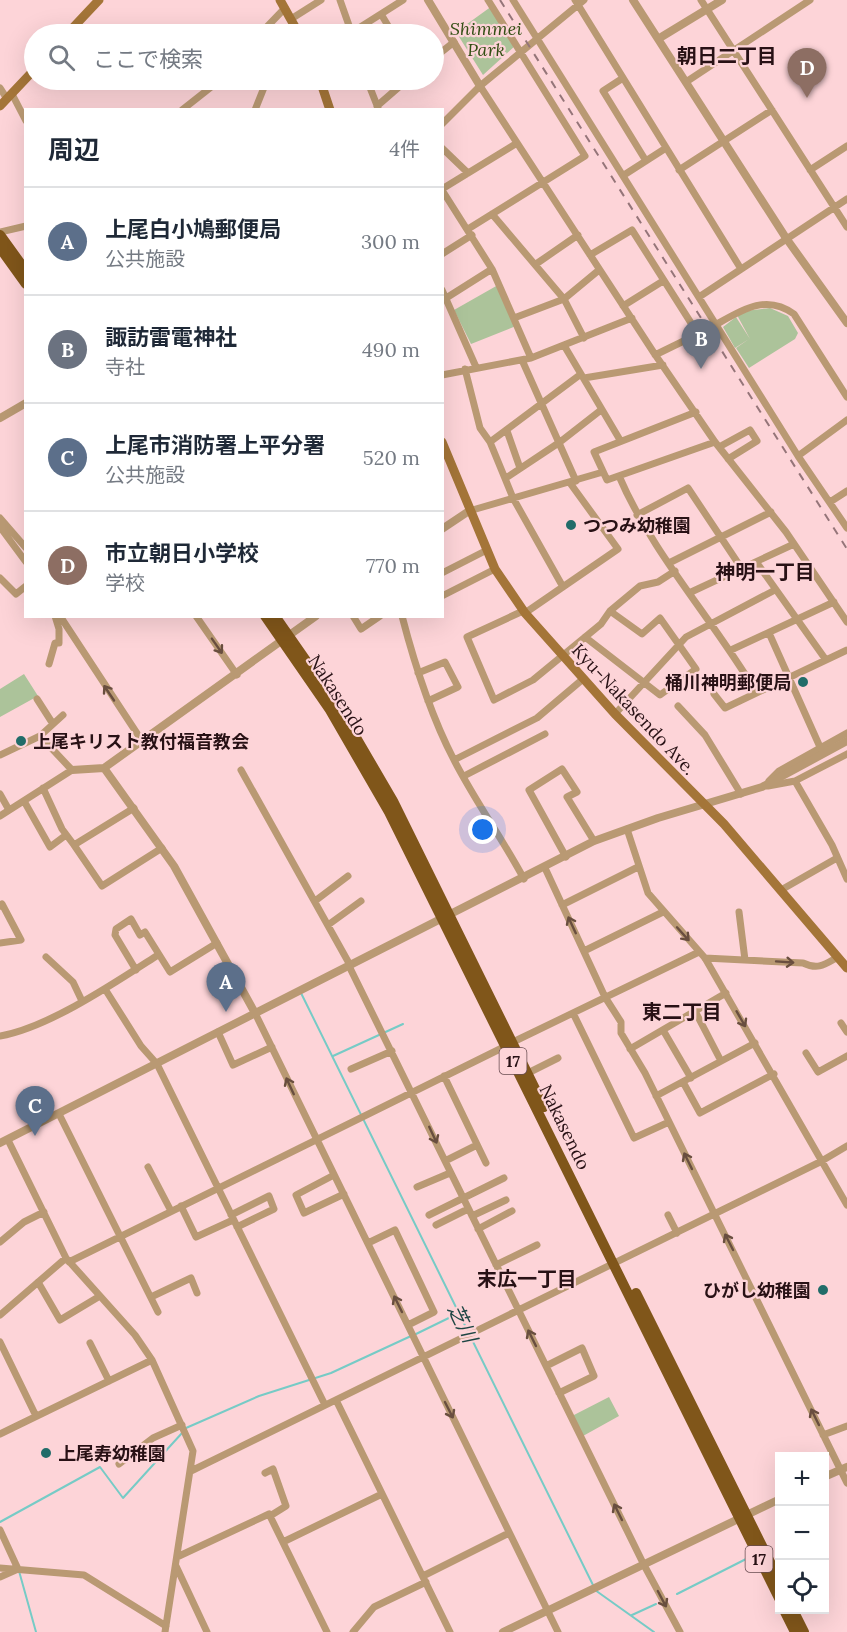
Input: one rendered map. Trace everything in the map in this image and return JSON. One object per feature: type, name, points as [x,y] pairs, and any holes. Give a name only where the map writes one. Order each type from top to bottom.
[{"type":"highway","points":[[0,234],[24,268]]},
{"type":"highway","points":[[0,248],[24,281]]},
{"type":"highway","name":"Nakasendo","points":[[267,618],[337,705],[366,753],[742,1516],[775,1589]]},
{"type":"highway","name":"Nakasendo","points":[[276,618],[285,638]]},
{"type":"highway","name":"Nakasendo","points":[[509,1044],[528,1073],[617,1262]]},
{"type":"highway","name":"Nakasendo","points":[[742,1516],[775,1573]]},
{"type":"highway","points":[[786,1614],[795,1632]]},
{"type":"highway","points":[[795,1614],[804,1632]]},
{"type":"main road","points":[[76,24],[99,0]]},
{"type":"main road","points":[[283,4],[294,24]]},
{"type":"main road","points":[[6,100],[24,81]]},
{"type":"main road","points":[[325,90],[329,108]]},
{"type":"main road","name":"Kyu-Nakasendo Ave.","points":[[444,447],[495,569],[524,612],[615,714],[705,805],[782,890],[847,968]]},
{"type":"street","points":[[291,19],[321,0]]},
{"type":"street","points":[[340,0],[348,24]]},
{"type":"street","points":[[366,24],[403,0]]},
{"type":"street","points":[[428,0],[443,24]]},
{"type":"street","points":[[444,252],[492,214],[585,156],[488,0]]},
{"type":"street","points":[[513,0],[798,456],[847,528]]},
{"type":"street","points":[[633,0],[786,238],[847,323]]},
{"type":"street","points":[[701,0],[847,227]]},
{"type":"street","points":[[658,39],[722,0]]},
{"type":"street","points":[[686,82],[810,0]]},
{"type":"street","points":[[444,122],[480,86],[579,1],[623,78],[741,269]]},
{"type":"street","points":[[268,24],[283,4]]},
{"type":"street","points":[[381,14],[387,24]]},
{"type":"street","points":[[444,26],[542,183],[578,234],[655,355],[728,459],[771,512],[847,622]]},
{"type":"street","points":[[444,50],[454,42]]},
{"type":"street","points":[[623,78],[603,91],[646,161]]},
{"type":"street","points":[[0,87],[6,100],[24,119]]},
{"type":"street","points":[[185,108],[207,90]]},
{"type":"street","points":[[256,108],[263,90]]},
{"type":"street","points":[[371,90],[378,108],[397,90]]},
{"type":"street","points":[[679,170],[772,110]]},
{"type":"street","points":[[444,189],[517,142]]},
{"type":"street","points":[[810,170],[847,146]]},
{"type":"street","points":[[624,175],[666,148]]},
{"type":"street","points":[[444,150],[468,173]]},
{"type":"street","points":[[444,193],[492,269],[531,358]]},
{"type":"street","points":[[699,297],[847,200]]},
{"type":"street","points":[[492,214],[564,299],[584,338]]},
{"type":"street","points":[[0,234],[24,227]]},
{"type":"street","points":[[590,255],[632,230],[698,334],[655,355]]},
{"type":"street","points":[[536,264],[578,234]]},
{"type":"street","points":[[476,367],[444,300],[492,269]]},
{"type":"street","points":[[514,318],[564,299],[599,270]]},
{"type":"street","points":[[623,306],[663,280]]},
{"type":"street","points":[[717,324],[760,303],[783,306],[794,314],[847,397]]},
{"type":"street","points":[[444,374],[531,358],[565,347],[632,318]]},
{"type":"street","points":[[565,347],[620,440]]},
{"type":"street","points":[[522,360],[541,406],[560,442],[573,482],[618,549],[524,612],[467,637],[494,700],[533,680],[601,624],[610,611],[640,586],[658,582],[675,571]]},
{"type":"street","points":[[490,442],[582,376],[663,365]]},
{"type":"street","points":[[465,369],[480,428],[490,442],[513,498],[563,587]]},
{"type":"street","points":[[0,417],[24,404]]},
{"type":"street","points":[[506,478],[560,442],[601,410]]},
{"type":"street","points":[[696,412],[594,452],[607,480],[717,444],[750,430],[757,441],[728,459]]},
{"type":"street","points":[[798,456],[847,420]]},
{"type":"street","points":[[507,430],[520,468]]},
{"type":"street","points":[[444,528],[469,511],[603,472]]},
{"type":"street","points":[[619,476],[637,515],[709,624],[732,650],[756,692]]},
{"type":"street","points":[[637,515],[688,488],[742,569]]},
{"type":"street","points":[[830,502],[847,491]]},
{"type":"street","points":[[669,563],[771,512]]},
{"type":"street","points":[[0,518],[24,546]]},
{"type":"street","points":[[0,527],[24,559]]},
{"type":"street","points":[[689,593],[794,544]]},
{"type":"street","points":[[444,572],[487,550]]},
{"type":"street","points":[[757,563],[826,660]]},
{"type":"street","points":[[444,595],[495,569]]},
{"type":"street","points":[[0,578],[16,594],[24,588]]},
{"type":"street","points":[[615,714],[686,637],[775,590]]},
{"type":"street","points":[[732,650],[834,602]]},
{"type":"street","points":[[585,637],[660,695],[696,669],[660,618],[642,634],[610,611]]},
{"type":"street","points":[[49,664],[55,643],[59,643],[55,618]]},
{"type":"street","points":[[61,618],[142,741]]},
{"type":"street","points":[[197,618],[237,675]]},
{"type":"street","points":[[0,816],[72,770],[104,768],[237,675],[313,618]]},
{"type":"street","points":[[354,618],[361,629],[377,618]]},
{"type":"street","points":[[403,618],[417,673],[454,760],[502,838],[524,879]]},
{"type":"street","points":[[769,633],[820,747]]},
{"type":"street","points":[[714,694],[725,708],[847,650]]},
{"type":"street","points":[[417,673],[444,662],[458,687],[428,701]]},
{"type":"street","points":[[454,760],[537,718],[583,679]]},
{"type":"street","points":[[37,699],[53,724]]},
{"type":"street","points":[[678,706],[705,735],[741,794]]},
{"type":"street","points":[[0,755],[40,736],[63,715]]},
{"type":"street","points":[[762,787],[779,771],[847,733]]},
{"type":"street","points":[[464,776],[545,734]]},
{"type":"street","points":[[40,736],[72,770]]},
{"type":"street","points":[[762,787],[847,741]]},
{"type":"street","points":[[0,1568],[84,1575],[166,1629],[193,1451],[152,1360],[135,1335],[68,1260],[4,1141],[594,842],[627,829],[762,787],[795,781],[847,753]]},
{"type":"street","points":[[104,768],[162,848],[255,1013],[558,1632]]},
{"type":"street","points":[[566,857],[529,790],[562,769],[577,792],[567,797],[594,842]]},
{"type":"street","points":[[242,770],[350,966],[644,1565],[680,1632]]},
{"type":"street","points":[[795,781],[832,845],[847,879]]},
{"type":"street","points":[[43,788],[66,835],[102,886],[162,848]]},
{"type":"street","points":[[0,794],[9,810]]},
{"type":"street","points":[[24,801],[51,847],[66,835]]},
{"type":"street","points":[[74,845],[134,808]]},
{"type":"street","points":[[627,829],[648,892],[705,958],[774,1074],[820,1162],[847,1205]]},
{"type":"street","points":[[782,890],[837,858]]},
{"type":"street","points":[[562,905],[638,867]]},
{"type":"street","points":[[545,868],[605,997],[621,1022],[621,1033],[656,1096],[823,1435],[844,1468],[847,1483]]},
{"type":"street","points":[[315,901],[348,876]]},
{"type":"street","points":[[328,925],[361,901]]},
{"type":"street","points":[[0,906],[2,904],[21,940],[0,943]]},
{"type":"street","points":[[584,951],[663,912]]},
{"type":"street","points":[[739,912],[745,960]]},
{"type":"street","points":[[136,970],[115,935],[116,929],[131,919],[140,935],[145,933],[170,972],[217,943]]},
{"type":"street","points":[[0,1315],[68,1260],[122,1236],[412,1091],[699,952]]},
{"type":"street","points":[[0,1036],[19,1032],[82,1001],[158,956]]},
{"type":"street","points":[[46,957],[73,982],[82,1001]]},
{"type":"street","points":[[705,958],[803,963],[814,968],[821,967],[838,957]]},
{"type":"street","points":[[105,989],[141,1046],[157,1064],[325,1406]]},
{"type":"street","points":[[630,1049],[726,993]]},
{"type":"street","points":[[695,1011],[721,1061]]},
{"type":"street","points":[[573,1013],[634,1138],[669,1122]]},
{"type":"street","points":[[841,1023],[847,1032]]},
{"type":"street","points":[[663,1030],[691,1078]]},
{"type":"street","points":[[218,1032],[233,1065],[272,1047]]},
{"type":"street","points":[[656,1096],[755,1043]]},
{"type":"street","points":[[351,1069],[392,1051]]},
{"type":"street","points":[[806,1053],[818,1072],[847,1056]]},
{"type":"street","points":[[528,1073],[558,1058]]},
{"type":"street","points":[[683,1082],[700,1113],[774,1074]]},
{"type":"street","points":[[444,1076],[486,1163]]},
{"type":"street","points":[[59,1114],[158,1312]]},
{"type":"street","points":[[445,1161],[477,1145]]},
{"type":"street","points":[[191,1471],[678,1233],[820,1162],[847,1146]]},
{"type":"street","points":[[148,1167],[171,1211]]},
{"type":"street","points":[[417,1187],[450,1173]]},
{"type":"street","points":[[334,1175],[296,1195],[304,1213],[344,1194]]},
{"type":"street","points":[[429,1215],[504,1178]]},
{"type":"street","points":[[181,1206],[196,1237],[269,1196],[274,1209],[237,1227]]},
{"type":"street","points":[[436,1226],[506,1200]]},
{"type":"street","points":[[478,1228],[512,1211]]},
{"type":"street","points":[[0,1242],[24,1222],[44,1212]]},
{"type":"street","points":[[668,1215],[678,1233]]},
{"type":"street","points":[[368,1244],[394,1230],[434,1312],[408,1324]]},
{"type":"street","points":[[496,1265],[537,1245]]},
{"type":"street","points":[[151,1297],[190,1278],[198,1293]]},
{"type":"street","points":[[38,1282],[60,1320],[100,1296]]},
{"type":"street","points":[[0,1342],[36,1416]]},
{"type":"street","points":[[90,1342],[109,1381]]},
{"type":"street","points":[[546,1366],[582,1348],[594,1376],[559,1393]]},
{"type":"street","points":[[0,1434],[152,1360]]},
{"type":"street","points":[[336,1400],[450,1632]]},
{"type":"street","points":[[119,1464],[153,1438],[182,1425]]},
{"type":"street","points":[[823,1435],[847,1426]]},
{"type":"street","points":[[829,1476],[844,1468]]},
{"type":"street","points":[[176,1561],[286,1506],[273,1469],[265,1473]]},
{"type":"street","points":[[283,1542],[382,1494]]},
{"type":"street","points":[[503,1632],[775,1501]]},
{"type":"street","points":[[270,1516],[327,1632]]},
{"type":"street","points":[[0,1530],[18,1569]]},
{"type":"street","points":[[352,1632],[374,1607],[509,1533]]},
{"type":"street","points":[[176,1561],[207,1632]]},
{"type":"street","points":[[0,1577],[18,1569]]},
{"type":"green space","name":"Shimmei Park","points":[[492,6],[516,45],[483,75],[456,32]]},
{"type":"green space","points":[[498,285],[516,326],[471,344],[454,310]]},
{"type":"green space","points":[[770,308],[788,316],[798,333],[795,339],[749,368],[736,348],[749,339],[735,348],[723,327],[736,317],[750,339],[737,315],[745,311]]},
{"type":"green space","points":[[24,674],[38,696],[0,717],[0,689]]},
{"type":"green space","points":[[609,1397],[619,1416],[583,1436],[572,1416]]},
{"type":"waterway","name":"芝川","points":[[301,993],[593,1585]]},
{"type":"waterway","points":[[333,1056],[403,1024]]},
{"type":"waterway","points":[[416,1334],[459,1313]]},
{"type":"waterway","points":[[186,1428],[259,1396],[331,1373],[411,1336]]},
{"type":"waterway","points":[[0,1522],[100,1467],[123,1498],[182,1433]]},
{"type":"waterway","points":[[677,1594],[750,1557]]},
{"type":"waterway","points":[[19,1571],[36,1632]]},
{"type":"waterway","name":"芝川","points":[[595,1590],[654,1632]]},
{"type":"waterway","points":[[632,1615],[656,1604]]},
{"type":"railway","points":[[500,0],[847,549]]},
{"type":"place","name":"市立朝日小学校","points":[[807,98]]},
{"type":"place","name":"諏訪雷電神社","points":[[701,369]]},
{"type":"place","name":"つつみ幼稚園","points":[[571,525]]},
{"type":"place","name":"桶川神明郵便局","points":[[803,682]]},
{"type":"place","name":"上尾キリスト教付福音教会","points":[[21,741]]},
{"type":"place","name":"上尾白小鳩郵便局","points":[[226,1012]]},
{"type":"place","name":"上尾市消防署上平分署","points":[[35,1136]]},
{"type":"place","name":"ひがし幼稚園","points":[[823,1290]]},
{"type":"place","name":"上尾寿幼稚園","points":[[46,1453]]},
{"type":"district","name":"朝日二丁目","points":[[727,55]]},
{"type":"district","name":"神明一丁目","points":[[765,571]]},
{"type":"district","name":"東二丁目","points":[[682,1011]]},
{"type":"district","name":"末広一丁目","points":[[527,1278]]}]
